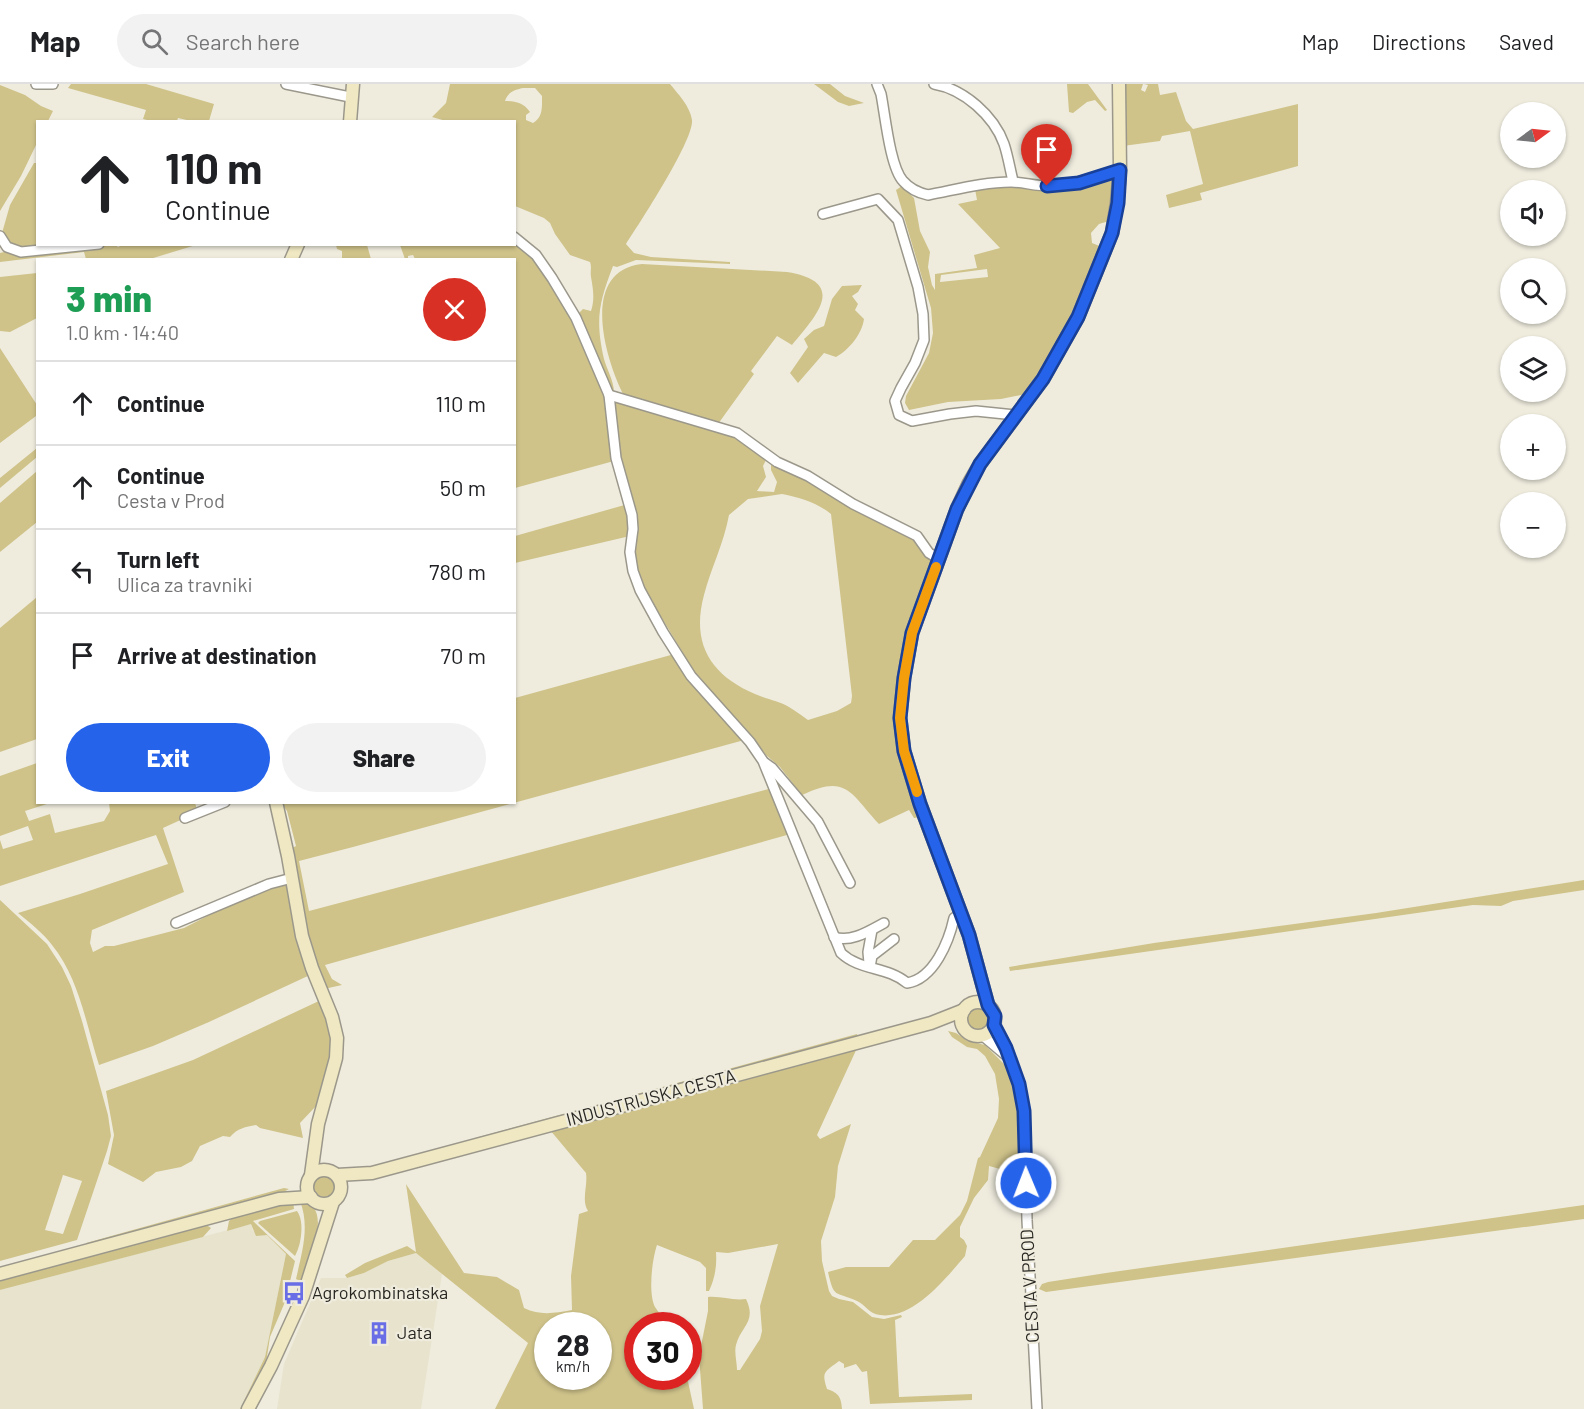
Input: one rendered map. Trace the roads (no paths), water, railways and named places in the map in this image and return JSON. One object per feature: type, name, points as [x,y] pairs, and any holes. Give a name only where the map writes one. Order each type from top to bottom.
[{"type":"street","points":[[36,84],[53,84]]},
{"type":"street","points":[[286,84],[350,98]]},
{"type":"street","points":[[350,120],[350,98],[353,84]]},
{"type":"street","points":[[877,84],[896,169],[903,181],[919,193],[928,195],[1013,181],[1047,186],[1079,183],[1120,170]]},
{"type":"street","points":[[934,84],[966,97],[991,119],[1005,145],[1013,181]]},
{"type":"street","points":[[982,1036],[990,1032],[994,1025],[994,1012],[988,1005],[972,945],[920,804],[904,751],[900,718],[904,678],[912,633],[969,483],[980,464],[1043,379],[1078,317],[1112,233],[1118,203],[1120,170],[1119,84]]},
{"type":"street","points":[[823,214],[878,199],[898,220],[918,287],[923,314],[924,340],[896,401],[899,415],[912,421],[976,411],[1016,415]]},
{"type":"street","points":[[0,236],[7,247],[21,252],[80,246]]},
{"type":"street","points":[[516,239],[536,255],[576,318],[609,395],[616,458],[632,515],[630,552],[633,571],[640,590],[691,676],[750,742],[763,761],[841,953],[847,959],[891,972],[907,983],[913,982],[936,962],[945,948],[954,918],[961,914]]},
{"type":"street","points":[[609,395],[737,433],[777,462],[808,476],[853,504],[917,536],[929,553],[939,559]]},
{"type":"street","points":[[763,761],[772,768],[818,822],[850,883]]},
{"type":"street","points":[[185,818],[220,804]]},
{"type":"street","points":[[276,804],[308,955],[332,1017],[337,1038],[336,1058],[321,1111],[308,1191],[314,1200],[323,1232]]},
{"type":"street","points":[[176,922],[269,884],[292,878]]},
{"type":"street","points":[[834,937],[842,940],[872,930],[884,923]]},
{"type":"street","points":[[870,967],[868,952],[872,930]]},
{"type":"street","points":[[870,967],[872,956],[894,939]]},
{"type":"street","points":[[978,970],[967,1007],[961,1018],[963,1026],[969,1033],[982,1036],[1008,1057]]},
{"type":"street","points":[[967,1007],[981,1002],[988,1005]]},
{"type":"street","name":"INDUSTRIJSKA CESTA","points":[[341,1191],[372,1173],[931,1023],[967,1007]]},
{"type":"street","name":"INDUSTRIJSKA CESTA","points":[[931,1023],[963,1026]]},
{"type":"street","name":"CESTA V PROD","points":[[994,1025],[1018,1080],[1024,1111],[1027,1232],[1037,1409]]},
{"type":"street","points":[[248,1409],[300,1303],[333,1202],[341,1191],[341,1182],[316,1143]]},
{"type":"street","points":[[279,1199],[321,1170],[333,1172]]},
{"type":"street","name":"INDUSTRIJSKA CESTA","points":[[333,1172],[372,1173]]},
{"type":"street","points":[[0,1274],[279,1199],[314,1200],[323,1204],[333,1202]]},
{"type":"place","name":"Agrokombinatska","points":[[294,1293]]},
{"type":"place","name":"Jata","points":[[379,1333]]}]
